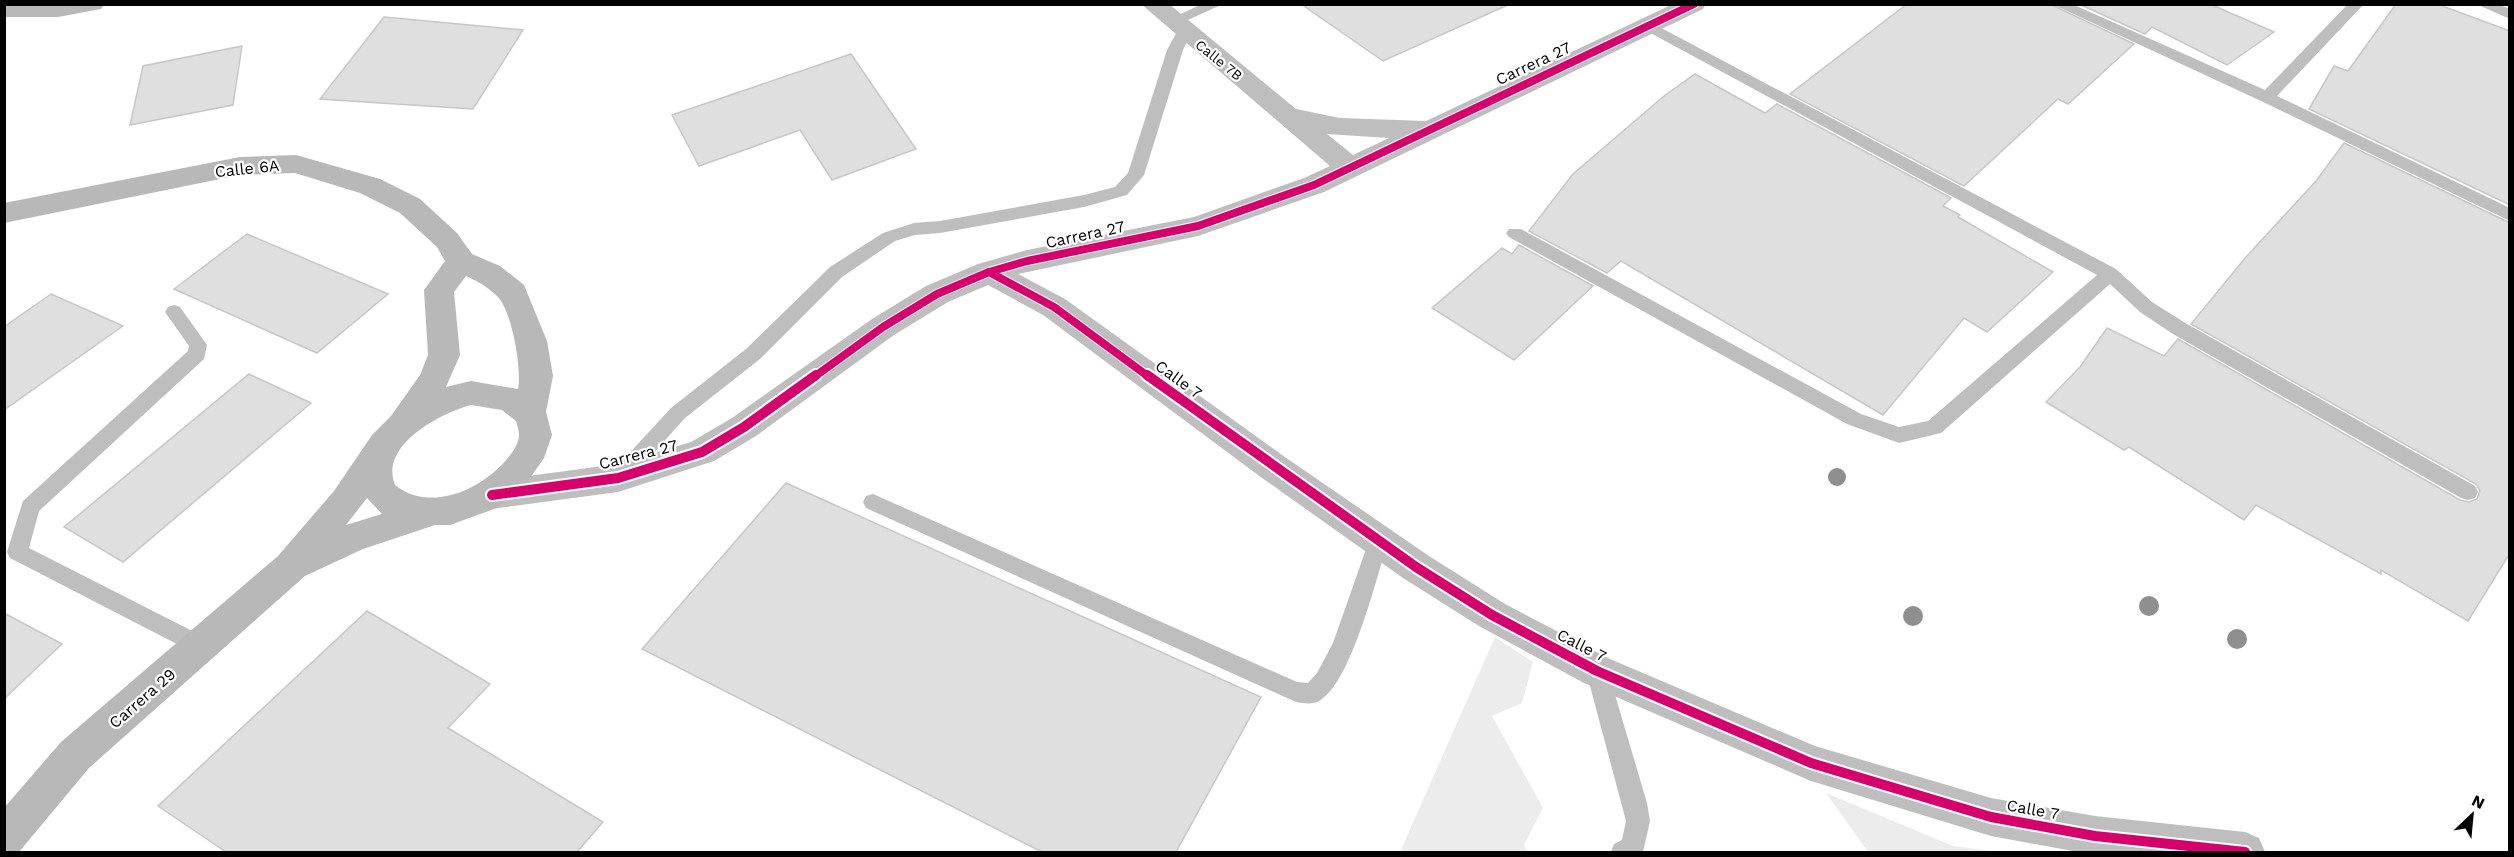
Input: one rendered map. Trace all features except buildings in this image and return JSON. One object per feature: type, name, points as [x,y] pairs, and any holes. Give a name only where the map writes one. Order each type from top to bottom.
[{"type":"street","points":[[27,8],[92,4]]},
{"type":"street","name":"Calle 7B","points":[[1153,4],[1350,168]]},
{"type":"street","name":"Carrera 27","points":[[492,495],[618,478],[702,452],[744,426],[884,327],[937,294],[989,272],[1027,261],[1198,226],[1314,185],[1612,42],[1650,27],[1694,4]]},
{"type":"street","name":"Calle 7B","points":[[1285,115],[1316,125],[1358,129],[1434,128]]},
{"type":"street","name":"Calle 6A","points":[[4,213],[240,166],[296,164],[370,186],[410,206],[447,240],[461,262]]},
{"type":"street","points":[[392,435],[429,406],[471,393],[496,393],[516,399],[530,411],[536,425],[536,441],[529,459],[514,478],[492,495],[471,505],[428,513],[405,509],[386,499],[377,483],[376,464],[392,435],[434,380],[444,355],[439,290],[461,262],[489,274],[513,293],[531,341],[537,376],[530,411]]},
{"type":"street","name":"Calle 7","points":[[989,272],[1054,307],[1378,541],[1492,615],[1597,671],[1811,763],[1991,817],[2095,836],[2245,852]]},
{"type":"street","name":"Carrera 29","points":[[4,839],[75,755],[202,647],[291,567],[346,501],[392,435]]},
{"type":"street","points":[[529,459],[577,483]]},
{"type":"street","name":"Carrera 29","points":[[291,567],[352,538],[428,513]]},
{"type":"lane","points":[[618,478],[678,413],[722,381],[753,354],[836,273],[889,237],[914,229],[1045,209],[1121,191],[1136,175],[1175,50],[1179,26],[1216,4]]},
{"type":"lane","points":[[2059,4],[2267,98],[2510,215]]},
{"type":"lane","points":[[2267,98],[2357,4]]},
{"type":"lane","points":[[2483,4],[2510,15]]},
{"type":"lane","points":[[1650,27],[2110,274],[2146,307],[2180,329],[2468,492]]},
{"type":"lane","points":[[1515,233],[1854,419],[1899,435],[1934,428],[2110,274]]},
{"type":"lane","points":[[174,312],[198,345],[198,354],[30,507],[17,552],[202,647]]},
{"type":"lane","points":[[873,502],[1296,692],[1313,693],[1325,683],[1342,648],[1378,541]]},
{"type":"lane","points":[[1597,671],[1627,773],[1638,820],[1633,848],[1623,852]]},
{"type":"shaded area","points":[[1495,637],[1533,662],[1522,703],[1492,716],[1543,808],[1524,845],[1528,852],[1400,852]]},
{"type":"shaded area","points":[[1826,793],[1953,846],[2001,852],[1868,852]]},
{"type":"cycle path","points":[[492,495],[618,478],[702,452],[744,427],[883,327],[937,294],[989,272],[1027,261],[1198,226],[1314,185],[1694,4]]},
{"type":"cycle path","points":[[989,272],[1054,307],[1270,465],[1416,567],[1492,615],[1597,671],[1811,763],[1991,817],[2095,836],[2245,852]]}]
